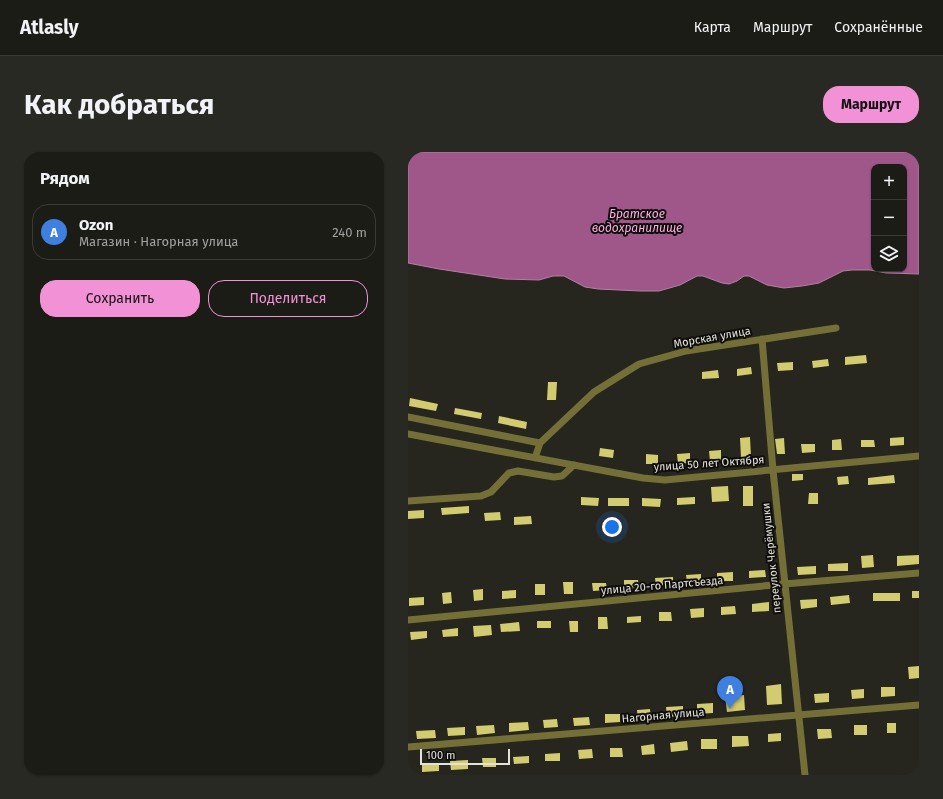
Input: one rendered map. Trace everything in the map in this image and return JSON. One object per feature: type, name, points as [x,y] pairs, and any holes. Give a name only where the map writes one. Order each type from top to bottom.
[{"type":"street","name":"Морская улица","points":[[535,458],[540,444],[594,392],[639,364],[686,351],[836,328]]},
{"type":"street","name":"переулок Черёмушки","points":[[762,339],[784,584],[805,775]]},
{"type":"street","points":[[408,417],[540,444]]},
{"type":"street","name":"улица 50 лет Октября","points":[[408,434],[643,478],[665,480],[919,456]]},
{"type":"street","points":[[408,501],[481,496],[491,492],[509,473],[518,471],[554,477],[562,476],[574,465]]},
{"type":"street","name":"улица 20-го Партсъезда","points":[[408,620],[784,584],[919,573]]},
{"type":"street","name":"Нагорная улица","points":[[408,747],[919,705]]},
{"type":"water","name":"Братское водохранилище","points":[[408,152],[919,152],[919,274],[881,272],[907,272],[907,164],[871,164],[871,270],[843,271],[819,283],[784,288],[767,285],[749,276],[744,276],[729,284],[703,276],[697,276],[680,285],[659,291],[640,291],[585,287],[564,276],[553,276],[539,280],[505,279],[408,263]]},
{"type":"building","points":[[866,355],[867,363],[845,365],[845,357]]},
{"type":"building","points":[[828,359],[829,366],[813,368],[812,361]]},
{"type":"building","points":[[793,362],[793,370],[778,371],[777,363]]},
{"type":"building","points":[[751,367],[752,374],[737,376],[737,369]]},
{"type":"building","points":[[718,370],[719,378],[702,379],[702,372]]},
{"type":"building","points":[[548,382],[557,382],[556,400],[547,400]]},
{"type":"building","points":[[410,398],[438,404],[436,411],[409,406]]},
{"type":"building","points":[[455,408],[482,413],[481,419],[454,414]]},
{"type":"building","points":[[499,416],[527,422],[526,429],[498,423]]},
{"type":"building","points":[[750,437],[751,457],[741,458],[740,438]]},
{"type":"building","points":[[904,437],[904,445],[890,446],[890,438]]},
{"type":"building","points":[[784,438],[785,454],[777,454],[775,439]]},
{"type":"building","points":[[841,439],[842,450],[832,450],[832,440]]},
{"type":"building","points":[[861,440],[874,440],[875,447],[861,447]]},
{"type":"building","points":[[801,444],[815,444],[815,452],[802,453]]},
{"type":"building","points":[[600,448],[614,450],[613,458],[599,456]]},
{"type":"building","points":[[721,450],[721,460],[710,461],[709,451]]},
{"type":"building","points":[[690,453],[690,463],[678,464],[677,454]]},
{"type":"building","points":[[646,454],[658,455],[658,464],[646,464]]},
{"type":"building","points":[[792,474],[803,474],[803,480],[792,481]]},
{"type":"building","points":[[894,475],[895,483],[868,485],[868,478]]},
{"type":"building","points":[[848,476],[849,484],[838,485],[837,477]]},
{"type":"building","points":[[728,486],[729,501],[712,502],[711,487]]},
{"type":"building","points":[[743,486],[753,486],[753,506],[743,506]]},
{"type":"building","points":[[809,493],[818,493],[818,504],[808,504]]},
{"type":"building","points":[[581,497],[599,498],[598,506],[581,505]]},
{"type":"building","points":[[695,497],[695,504],[677,505],[677,498]]},
{"type":"building","points":[[608,498],[629,498],[629,506],[608,506]]},
{"type":"building","points":[[642,498],[661,499],[660,507],[642,506]]},
{"type":"building","points":[[469,506],[469,513],[442,515],[441,508]]},
{"type":"building","points":[[424,510],[424,518],[408,519],[408,511]]},
{"type":"building","points":[[500,512],[501,520],[485,521],[484,513]]},
{"type":"building","points":[[531,516],[532,524],[514,525],[514,517]]},
{"type":"building","points":[[873,555],[874,567],[862,568],[861,556]]},
{"type":"building","points":[[919,555],[919,564],[897,566],[897,556]]},
{"type":"building","points":[[848,563],[848,571],[828,571],[828,564]]},
{"type":"building","points":[[816,566],[816,574],[798,575],[797,567]]},
{"type":"building","points":[[765,570],[766,577],[749,578],[749,571]]},
{"type":"building","points":[[733,572],[733,581],[717,581],[717,573]]},
{"type":"building","points":[[701,574],[701,582],[687,582],[686,575]]},
{"type":"building","points":[[673,577],[673,584],[656,586],[655,578]]},
{"type":"building","points":[[624,580],[638,580],[639,587],[624,588]]},
{"type":"building","points":[[563,582],[573,582],[573,594],[564,594]]},
{"type":"building","points":[[592,583],[606,583],[607,590],[593,591]]},
{"type":"building","points":[[535,584],[545,584],[545,595],[535,595]]},
{"type":"building","points":[[483,589],[483,600],[474,601],[473,590]]},
{"type":"building","points":[[516,590],[516,598],[502,599],[502,591]]},
{"type":"building","points":[[912,591],[919,591],[919,598],[912,598]]},
{"type":"building","points":[[451,592],[452,603],[443,604],[442,593]]},
{"type":"building","points":[[873,593],[900,593],[900,601],[873,601]]},
{"type":"building","points":[[849,595],[850,603],[831,605],[830,597]]},
{"type":"building","points":[[424,597],[424,605],[409,606],[409,598]]},
{"type":"building","points":[[817,599],[817,607],[801,609],[800,600]]},
{"type":"building","points":[[769,602],[769,611],[752,612],[752,604]]},
{"type":"building","points":[[735,606],[736,614],[721,615],[721,607]]},
{"type":"building","points":[[704,608],[704,617],[691,618],[690,609]]},
{"type":"building","points":[[659,612],[671,612],[672,621],[659,621]]},
{"type":"building","points":[[641,616],[641,622],[627,623],[627,617]]},
{"type":"building","points":[[598,617],[607,617],[608,629],[598,629]]},
{"type":"building","points":[[537,621],[551,621],[551,628],[537,628]]},
{"type":"building","points":[[569,621],[578,621],[578,632],[570,632]]},
{"type":"building","points":[[519,622],[520,631],[501,632],[500,624]]},
{"type":"building","points":[[491,625],[492,635],[474,637],[473,626]]},
{"type":"building","points":[[458,628],[458,636],[443,637],[442,630]]},
{"type":"building","points":[[427,631],[427,638],[411,640],[410,632]]},
{"type":"building","points":[[919,666],[919,678],[909,679],[908,667]]},
{"type":"building","points":[[781,684],[782,704],[767,705],[766,686]]},
{"type":"building","points":[[881,687],[895,687],[895,696],[881,697]]},
{"type":"building","points":[[864,689],[864,698],[852,699],[851,690]]},
{"type":"building","points":[[829,693],[829,702],[815,703],[814,694]]},
{"type":"building","points":[[744,695],[745,710],[727,712],[725,697]]},
{"type":"building","points":[[713,703],[713,713],[697,714],[697,704]]},
{"type":"building","points":[[683,706],[683,716],[667,717],[666,707]]},
{"type":"building","points":[[650,709],[651,719],[638,720],[637,710]]},
{"type":"building","points":[[605,714],[620,714],[620,722],[605,723]]},
{"type":"building","points":[[589,717],[590,725],[574,726],[573,718]]},
{"type":"building","points":[[557,719],[558,727],[544,728],[543,720]]},
{"type":"building","points":[[528,722],[529,730],[509,732],[509,723]]},
{"type":"building","points":[[887,723],[896,723],[896,733],[887,733]]},
{"type":"building","points":[[494,725],[495,733],[477,735],[476,726]]},
{"type":"building","points":[[854,725],[867,725],[867,735],[854,735]]},
{"type":"building","points":[[465,727],[465,735],[448,736],[447,728]]},
{"type":"building","points":[[817,729],[831,729],[832,738],[818,739]]},
{"type":"building","points":[[435,730],[436,738],[417,739],[416,731]]},
{"type":"building","points":[[781,733],[781,741],[768,742],[768,734]]},
{"type":"building","points":[[732,736],[748,736],[749,746],[732,747]]},
{"type":"building","points":[[701,739],[717,739],[717,749],[701,749]]},
{"type":"building","points":[[687,741],[688,750],[671,752],[670,743]]},
{"type":"building","points":[[654,744],[655,754],[642,755],[641,746]]},
{"type":"building","points":[[610,748],[622,748],[623,757],[610,757]]},
{"type":"building","points":[[592,749],[593,758],[579,759],[578,750]]},
{"type":"building","points":[[560,753],[560,761],[545,761],[545,754]]},
{"type":"building","points":[[529,756],[529,763],[514,764],[513,757]]},
{"type":"building","points":[[482,758],[496,758],[496,767],[483,767]]},
{"type":"building","points":[[468,760],[468,769],[451,770],[450,761]]},
{"type":"building","points":[[439,763],[439,771],[422,772],[422,764]]},
{"type":"place","name":"Ozon","points":[[730,709]]}]
